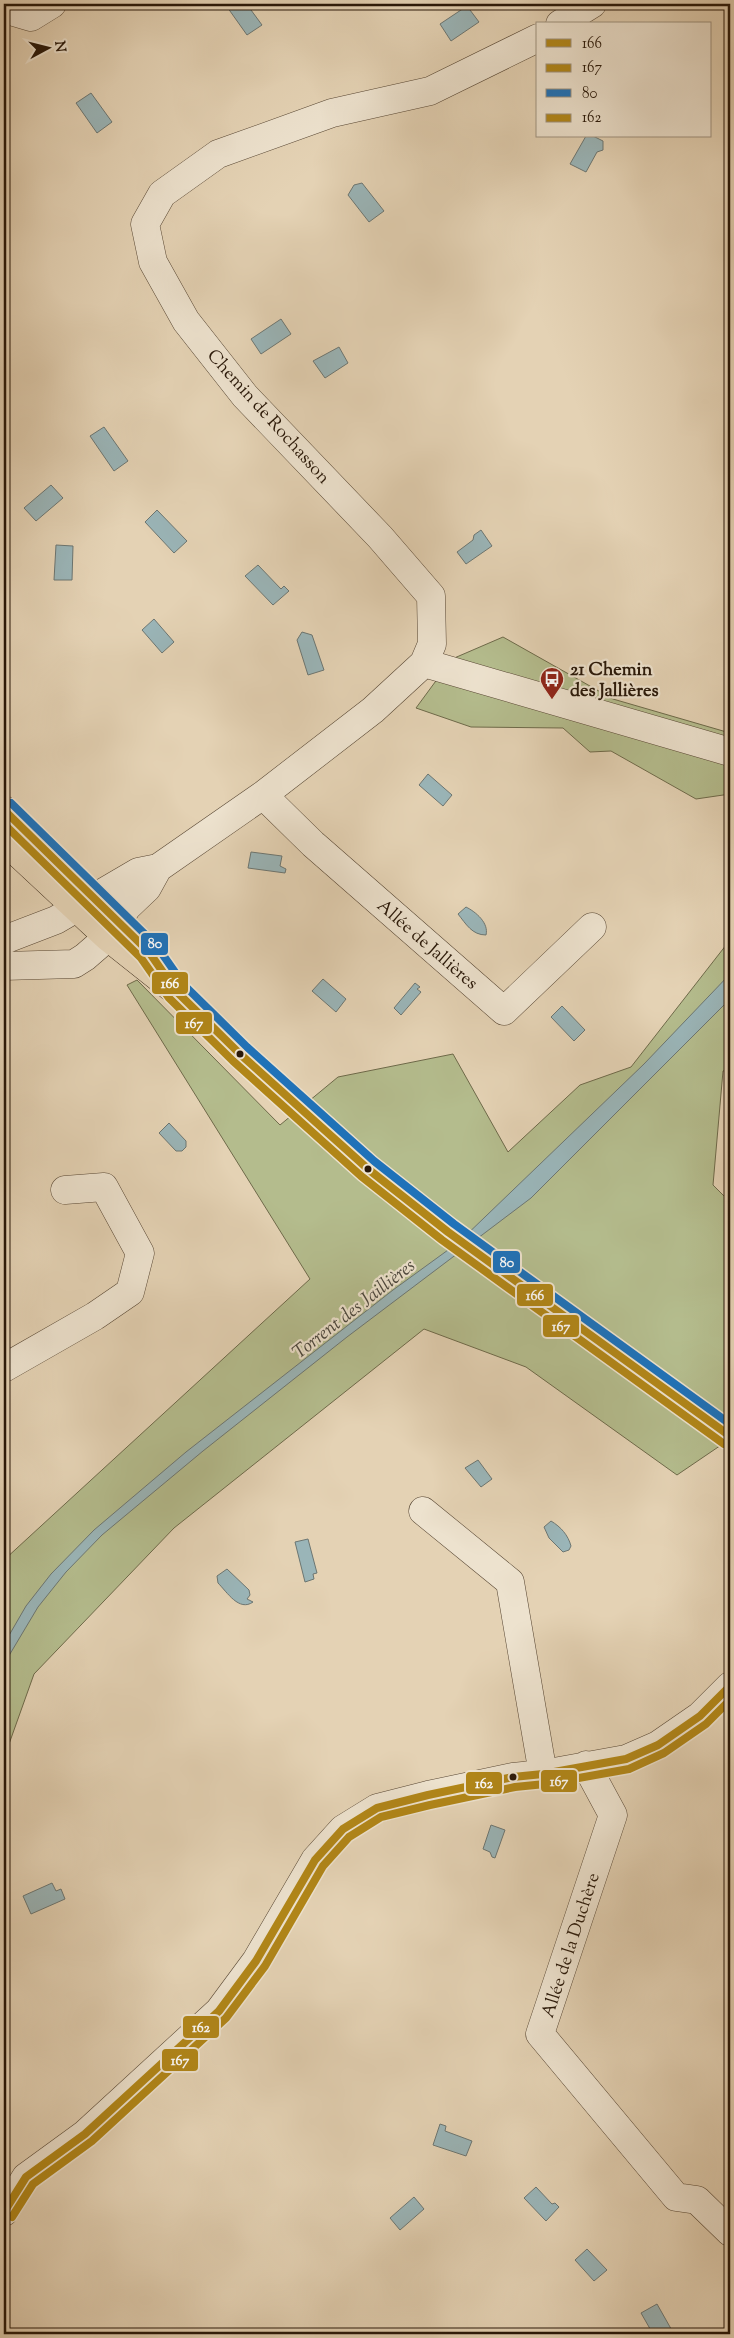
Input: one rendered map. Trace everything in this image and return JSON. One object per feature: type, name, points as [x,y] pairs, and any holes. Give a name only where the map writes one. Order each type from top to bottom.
[{"type":"main road","points":[[4,810],[85,904]]},
{"type":"main road","points":[[4,840],[85,904],[240,1054],[368,1169],[463,1243],[730,1436]]},
{"type":"street","points":[[4,8],[31,17],[52,4]]},
{"type":"street","points":[[563,22],[592,4]]},
{"type":"street","name":"Chemin de Rochasson","points":[[13,937],[85,904],[138,872],[158,868],[263,795],[373,710],[424,663],[432,644],[430,596],[380,537],[245,396],[186,321],[153,262],[145,224],[162,194],[218,154],[332,113],[430,91],[536,39]]},
{"type":"street","points":[[424,663],[730,752]]},
{"type":"street","name":"Allée de Jallières","points":[[263,795],[313,844],[504,1010],[592,927]]},
{"type":"street","name":"Chemin de Rochasson","points":[[4,966],[74,964],[91,953],[112,929],[127,906],[146,888],[158,868]]},
{"type":"street","points":[[13,937],[20,944],[22,957],[34,965]]},
{"type":"street","points":[[4,1368],[95,1316],[130,1292],[140,1253],[104,1187],[65,1190]]},
{"type":"street","points":[[423,1511],[510,1582],[543,1774]]},
{"type":"street","points":[[4,2212],[26,2177],[85,2134],[218,2011],[256,1961],[315,1860],[343,1829],[377,1808],[428,1794],[513,1776],[543,1774],[626,1759],[658,1745],[728,1694]]},
{"type":"street","name":"Allée de la Duchère","points":[[586,1765],[613,1815],[540,2034],[676,2197],[697,2200],[730,2232]]},
{"type":"green space","points":[[503,637],[613,699],[730,733],[730,794],[696,799],[611,751],[590,752],[563,728],[471,727],[416,708],[452,659]]},
{"type":"green space","points":[[730,940],[730,1069],[723,1071],[713,1185],[730,1202],[730,1439],[677,1475],[526,1367],[424,1329],[174,1528],[34,1674],[4,1758],[4,1560],[310,1279],[127,985],[137,980],[280,1125],[338,1077],[453,1054],[508,1152],[580,1085],[631,1067]]},
{"type":"water","points":[[225,4],[252,4],[251,10],[262,25],[247,35]]},
{"type":"water","points":[[467,6],[479,22],[451,41],[440,24]]},
{"type":"water","points":[[91,93],[112,122],[97,133],[76,103]]},
{"type":"water","points":[[585,138],[597,138],[603,141],[603,150],[597,152],[586,172],[570,164]]},
{"type":"water","points":[[362,183],[384,211],[369,222],[348,195],[354,185]]},
{"type":"water","points":[[281,319],[291,334],[261,354],[251,339]]},
{"type":"water","points":[[339,347],[348,363],[325,378],[313,361]]},
{"type":"water","points":[[104,427],[128,461],[114,471],[90,436]]},
{"type":"water","points":[[51,485],[63,498],[36,521],[24,508]]},
{"type":"water","points":[[157,510],[187,541],[174,553],[145,522]]},
{"type":"water","points":[[481,530],[492,546],[466,564],[457,552],[473,540],[474,535]]},
{"type":"water","points":[[56,545],[73,546],[72,580],[54,580]]},
{"type":"water","points":[[258,565],[281,589],[284,586],[289,591],[273,605],[245,576]]},
{"type":"water","points":[[154,619],[174,642],[162,653],[142,630]]},
{"type":"water","points":[[302,632],[312,635],[324,670],[308,675],[297,640]]},
{"type":"water","points":[[428,774],[452,795],[443,806],[419,785]]},
{"type":"water","points":[[251,852],[282,856],[280,866],[286,869],[285,873],[248,868]]},
{"type":"water","points":[[466,907],[478,915],[484,922],[486,935],[473,931],[458,914]]},
{"type":"water","points":[[730,974],[730,999],[531,1198],[347,1337],[203,1451],[102,1535],[66,1572],[38,1607],[4,1664],[4,1644],[26,1606],[51,1574],[94,1530],[186,1452],[393,1290],[459,1242],[644,1064]]},
{"type":"water","points":[[323,979],[346,999],[336,1012],[312,991]]},
{"type":"water","points":[[415,983],[420,987],[417,989],[421,992],[401,1015],[394,1008]]},
{"type":"water","points":[[562,1006],[585,1030],[574,1041],[551,1017]]},
{"type":"water","points":[[169,1123],[186,1141],[186,1147],[182,1151],[176,1151],[159,1133]]},
{"type":"water","points":[[478,1460],[492,1479],[481,1487],[465,1468]]},
{"type":"water","points":[[551,1521],[566,1535],[571,1546],[569,1550],[563,1552],[549,1538],[544,1527]]},
{"type":"water","points":[[308,1539],[317,1573],[313,1574],[314,1579],[305,1582],[295,1542]]},
{"type":"water","points":[[227,1569],[249,1590],[250,1595],[247,1599],[253,1602],[243,1605],[238,1603],[218,1583],[217,1576]]},
{"type":"water","points":[[491,1825],[505,1830],[495,1858],[492,1857],[490,1852],[483,1849]]},
{"type":"water","points":[[52,1883],[56,1891],[61,1889],[65,1899],[31,1914],[23,1896]]},
{"type":"water","points":[[440,2124],[446,2126],[445,2131],[472,2141],[466,2156],[433,2145]]},
{"type":"water","points":[[536,2187],[552,2204],[555,2203],[559,2207],[546,2221],[524,2198]]},
{"type":"water","points":[[414,2197],[424,2209],[400,2230],[390,2218]]},
{"type":"water","points":[[587,2249],[607,2270],[594,2281],[575,2260]]},
{"type":"water","points":[[657,2304],[674,2334],[653,2334],[641,2313]]},
{"type":"transit line","name":"80","points":[[11,803],[156,945],[184,985],[247,1047],[374,1161],[454,1224],[730,1424]]},
{"type":"transit line","name":"166","points":[[4,810],[149,952],[176,991],[240,1054],[368,1169],[448,1232],[730,1436]]},
{"type":"transit line","name":"167","points":[[4,824],[141,958],[169,998],[233,1061],[361,1176],[442,1240],[724,1444]]},
{"type":"transit line","name":"162","points":[[4,2212],[26,2177],[85,2134],[219,2011],[256,1961],[315,1860],[343,1829],[377,1808],[428,1795],[513,1777],[543,1774],[626,1759],[658,1745],[700,1716],[730,1686]]},
{"type":"transit line","name":"167","points":[[12,2217],[33,2184],[92,2141],[226,2018],[265,1966],[323,1866],[349,1837],[381,1817],[430,1805],[515,1787],[545,1784],[629,1769],[664,1753],[706,1724],[730,1700]]},
{"type":"place","name":"21 Chemin des Jallières","points":[[552,700]]},
{"type":"water label","name":"Torrent des Jaillières","points":[[353,1308]]}]
